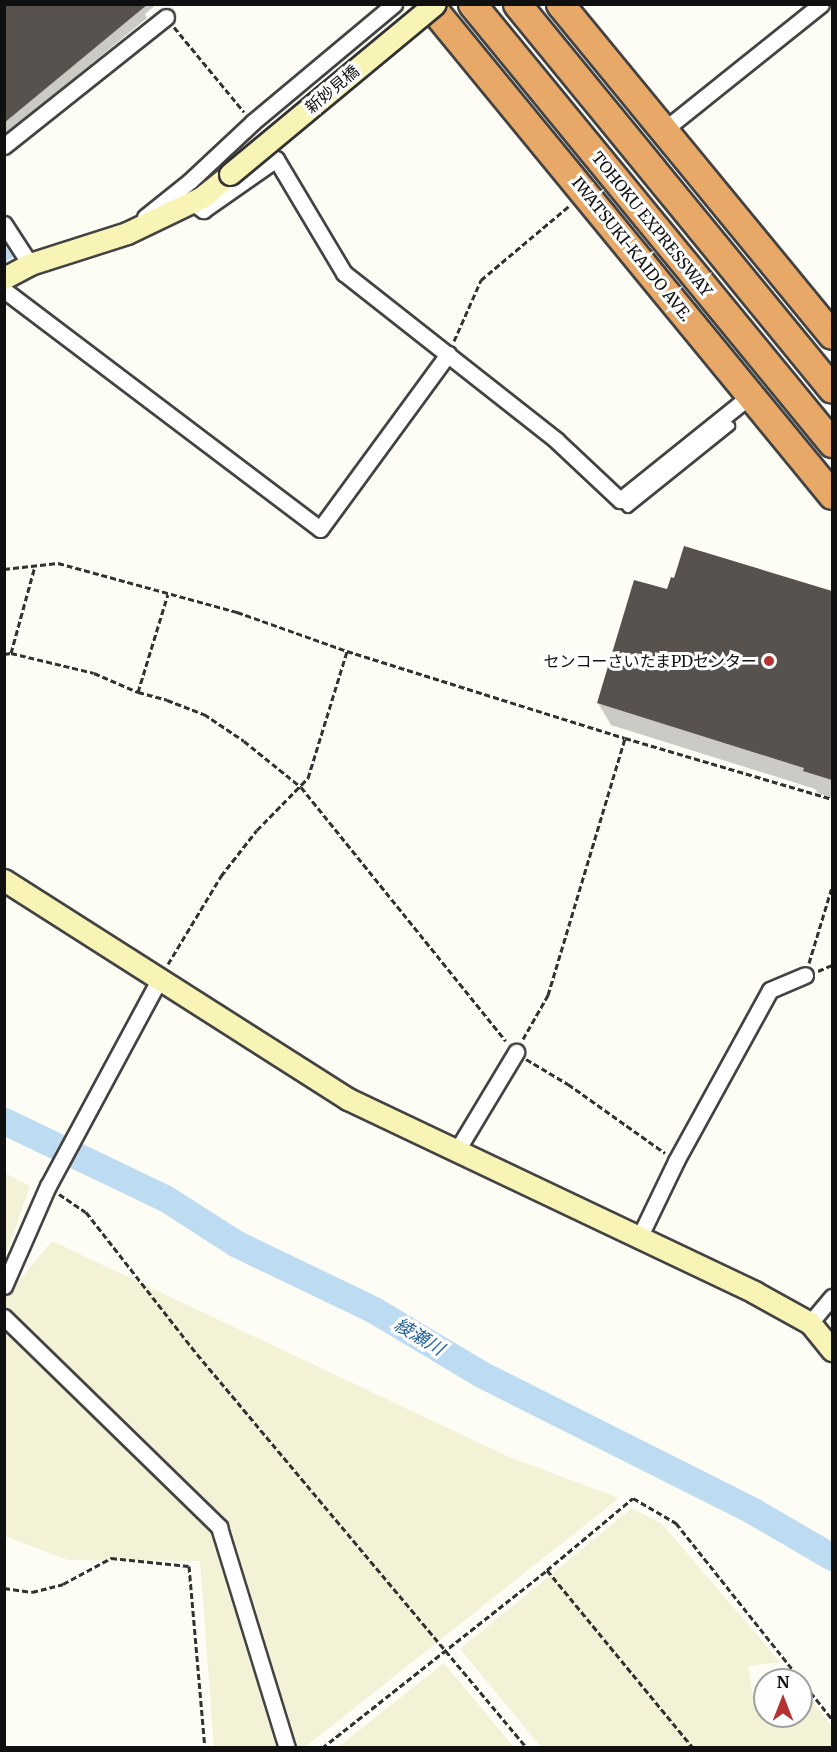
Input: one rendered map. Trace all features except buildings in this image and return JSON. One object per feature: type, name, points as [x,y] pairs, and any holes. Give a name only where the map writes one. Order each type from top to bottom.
[{"type":"highway","name":"IWATSUKI-KAIDO AVE.","points":[[429,4],[832,495]]},
{"type":"highway","name":"TOHOKU EXPRESSWAY","points":[[471,4],[832,443]]},
{"type":"highway","name":"TOHOKU EXPRESSWAY","points":[[517,4],[832,389]]},
{"type":"highway","points":[[560,4],[831,329]]},
{"type":"street","points":[[126,232],[190,181],[253,122],[394,4]]},
{"type":"street","name":"新妙見橋","points":[[4,278],[30,264],[79,246],[106,241],[192,202],[230,174],[435,4]]},
{"type":"street","points":[[664,130],[821,4]]},
{"type":"street","points":[[4,146],[166,17]]},
{"type":"street","points":[[192,202],[203,210],[276,159],[344,273],[556,440],[620,500],[751,395]]},
{"type":"street","points":[[4,224],[30,264]]},
{"type":"street","points":[[4,290],[320,529],[448,354]]},
{"type":"street","points":[[4,880],[348,1099],[754,1292],[810,1323],[832,1350]]},
{"type":"street","points":[[639,1238],[676,1161],[770,990],[805,975]]},
{"type":"street","points":[[4,1286],[48,1186],[160,978]]},
{"type":"street","points":[[456,1152],[516,1052]]},
{"type":"street","points":[[810,1323],[832,1297]]},
{"type":"street","points":[[4,1317],[219,1527],[287,1748]]},
{"type":"lane","points":[[620,500],[628,508],[730,426]]},
{"type":"path","points":[[166,17],[253,122]]},
{"type":"path","points":[[448,354],[482,280],[585,193]]},
{"type":"path","points":[[4,569],[58,563],[237,612],[347,651],[832,799]]},
{"type":"path","points":[[11,653],[35,566]]},
{"type":"path","points":[[138,692],[168,594]]},
{"type":"path","points":[[160,978],[221,876],[257,830],[308,778],[347,651]]},
{"type":"path","points":[[4,654],[11,653],[94,673],[138,692],[204,714],[244,741],[300,787],[516,1052],[568,1084],[676,1161]]},
{"type":"path","points":[[516,1052],[548,995],[626,738]]},
{"type":"path","points":[[805,975],[832,887]]},
{"type":"path","points":[[48,1186],[86,1212],[197,1354],[527,1748]]},
{"type":"path","points":[[322,1748],[547,1570],[633,1498],[676,1523],[832,1719]]},
{"type":"path","points":[[4,1588],[32,1592],[63,1584],[111,1558],[189,1566],[205,1748]]},
{"type":"path","points":[[547,1570],[693,1748]]},
{"type":"green space","points":[[5,1173],[30,1186],[5,1257]]},
{"type":"green space","points":[[52,1241],[507,1456],[619,1498],[305,1747],[214,1747],[200,1561],[68,1560],[5,1536],[4,1299]]},
{"type":"green space","points":[[632,1508],[662,1524],[780,1662],[748,1666],[753,1696],[753,1728],[813,1728],[813,1702],[832,1727],[832,1747],[541,1747],[460,1649]]},
{"type":"green space","points":[[444,1663],[514,1747],[338,1747]]},
{"type":"waterway","points":[[4,248],[10,256],[4,260]]},
{"type":"waterway","name":"綾瀬川","points":[[4,1121],[165,1198],[237,1244],[374,1310],[481,1374],[753,1511],[832,1557]]},
{"type":"place","name":"センコーさいたまPDセンター","points":[[769,661]]}]
